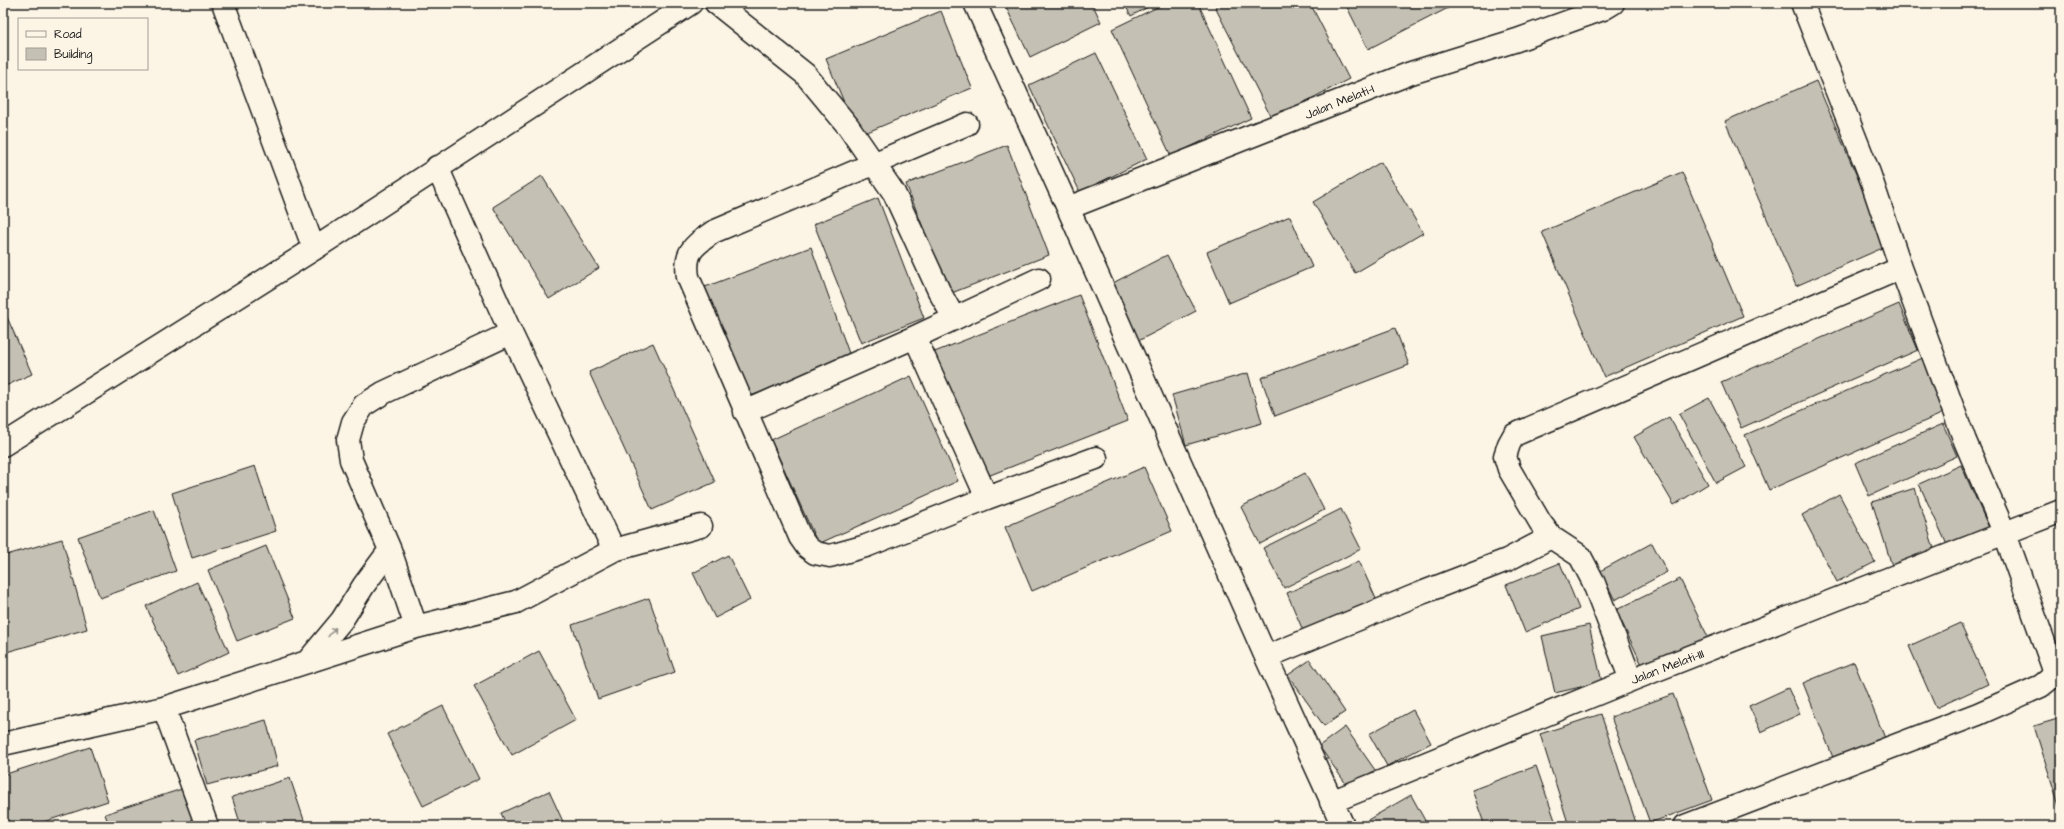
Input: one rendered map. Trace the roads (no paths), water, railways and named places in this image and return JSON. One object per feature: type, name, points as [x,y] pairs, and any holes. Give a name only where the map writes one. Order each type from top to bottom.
[{"type":"street","points":[[223,3],[314,249]]},
{"type":"street","points":[[3,445],[314,249],[437,167],[690,3]]},
{"type":"street","points":[[716,3],[804,74],[848,126],[876,164],[894,193],[939,291],[954,318]]},
{"type":"street","points":[[975,3],[1068,208],[1266,657],[1343,826]]},
{"type":"street","name":"Jalan Melati-I","points":[[1068,208],[1411,73],[1517,40],[1603,9],[1613,3]]},
{"type":"street","points":[[1686,826],[1978,714],[2041,686],[2051,678],[2054,670],[2050,654],[2005,534],[1965,441],[1901,268],[1869,173],[1802,3]]},
{"type":"street","points":[[967,124],[876,164],[713,232],[700,241],[691,251],[686,263],[688,277],[800,537],[807,547],[815,553],[830,556],[866,546],[987,498],[1096,458]]},
{"type":"street","points":[[437,167],[511,333],[614,550]]},
{"type":"street","points":[[1631,680],[1593,582],[1580,556],[1551,537],[1540,522],[1509,469],[1505,456],[1514,435],[1901,268]]},
{"type":"street","points":[[745,412],[915,337],[1038,279]]},
{"type":"street","points":[[416,627],[390,550],[351,460],[348,440],[353,422],[364,405],[383,393],[511,333]]},
{"type":"street","points":[[915,337],[987,498]]},
{"type":"street","name":"Jalan Melati-III","points":[[1331,802],[1631,680],[2061,511]]},
{"type":"street","points":[[3,744],[164,708],[416,627],[516,602],[614,550],[701,526]]},
{"type":"street","points":[[1266,657],[1424,592],[1507,560],[1551,537]]},
{"type":"street","points":[[307,662],[342,620],[390,550]]},
{"type":"street","points":[[164,708],[206,826]]}]
